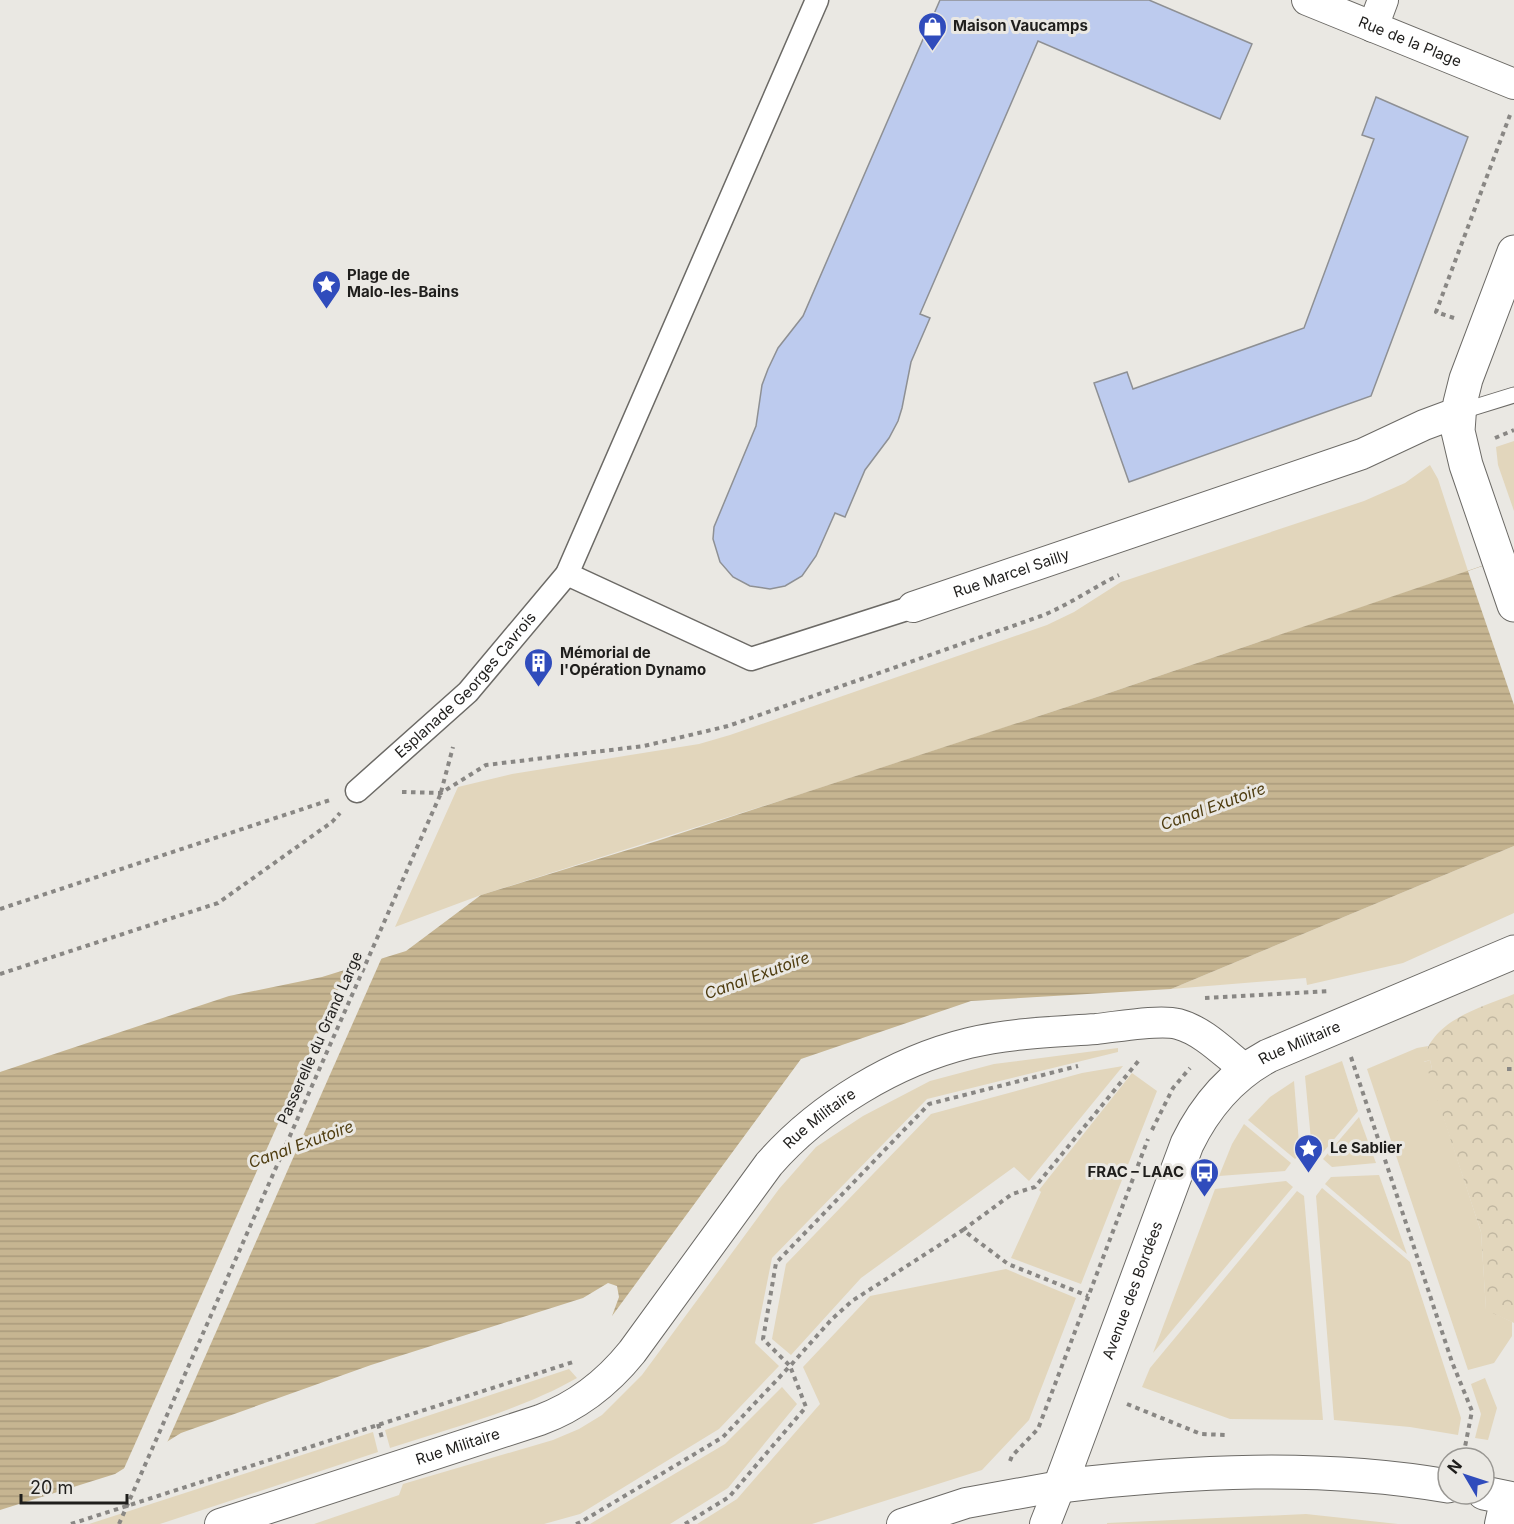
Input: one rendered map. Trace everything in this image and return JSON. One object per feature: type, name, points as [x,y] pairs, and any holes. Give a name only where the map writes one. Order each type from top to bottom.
[{"type":"street","name":"Esplanade Georges Cavrois","points":[[357,791],[468,692],[567,574],[817,0]]},
{"type":"street","name":"Rue de la Plage","points":[[1323,3],[1378,13],[1512,98]]},
{"type":"street","points":[[1514,252],[1469,369],[1459,412],[1458,431],[1464,458],[1514,604]]},
{"type":"street","name":"Rue Marcel Sailly","points":[[567,574],[751,659],[913,607],[1362,454],[1424,425],[1459,412]]},
{"type":"street","name":"Rue Militaire","points":[[220,1524],[540,1420],[582,1400],[609,1378],[632,1352],[769,1164],[791,1139],[856,1093],[882,1077],[917,1061],[962,1045],[1006,1036],[1176,1023],[1202,1036],[1246,1070],[1268,1056],[1514,952]]},
{"type":"street","name":"Avenue des Bordées","points":[[1045,1524],[1187,1144],[1208,1108],[1224,1089],[1246,1070]]},
{"type":"street","points":[[902,1524],[966,1503],[994,1497],[1060,1486],[1162,1475],[1268,1472],[1357,1475],[1436,1485]]},
{"type":"lane","points":[[1459,412],[1514,395]]},
{"type":"path","points":[[1436,312],[1512,98]]},
{"type":"path","points":[[1464,458],[1514,430]]},
{"type":"path","name":"Passerelle du Grand Large","points":[[119,1524],[441,793],[486,765],[644,746],[728,726],[1041,616],[1070,604],[1098,585],[1127,571]]},
{"type":"path","points":[[0,909],[357,791]]},
{"type":"path","points":[[0,974],[218,903],[332,822],[357,791]]},
{"type":"path","points":[[1341,1025],[1452,1362],[1472,1411],[1465,1446]]},
{"type":"path","points":[[1126,1060],[1138,1059]]},
{"type":"path","points":[[685,1524],[729,1497],[806,1407],[790,1366],[762,1339],[776,1263],[929,1104],[1079,1066]]},
{"type":"path","points":[[576,1524],[723,1437],[832,1318],[852,1301],[963,1230],[1012,1194],[1035,1187],[1130,1069]]},
{"type":"path","points":[[1507,1070],[1514,1069]]},
{"type":"path","points":[[963,1230],[1008,1264],[1088,1296]]},
{"type":"path","points":[[994,1497],[1012,1456],[1038,1429],[1058,1376]]},
{"type":"path","points":[[1122,1402],[1153,1416]]},
{"type":"green space","points":[[1514,441],[1514,511],[1498,465],[1496,447]]},
{"type":"green space","points":[[1430,465],[1438,479],[1468,571],[1103,695],[792,797],[481,895],[395,927],[458,787],[512,774],[699,744],[730,735],[1047,625],[1074,612],[1121,582],[1364,501],[1405,483]]},
{"type":"green space","points":[[1514,846],[1514,913],[1403,963],[1307,985],[1306,978],[1171,989]]},
{"type":"green space","points":[[1514,994],[1514,1323],[1486,1310],[1481,1232],[1428,1071],[1432,1069],[1430,1060],[1423,1062],[1428,1048],[1446,1026],[1472,1011]]},
{"type":"green space","points":[[1428,1046],[1424,1062],[1430,1060],[1432,1069],[1429,1072],[1481,1232],[1486,1309],[1512,1322],[1512,1336],[1494,1363],[1468,1370],[1367,1069],[1417,1048]]},
{"type":"green space","points":[[1118,1048],[1118,1052],[927,1099],[772,1258],[755,1343],[779,1366],[719,1429],[580,1514],[544,1524],[314,1524],[399,1495],[403,1484],[553,1440],[579,1429],[602,1415],[642,1375],[779,1189],[816,1147],[863,1116],[930,1081],[994,1064]]},
{"type":"green space","points":[[1342,1061],[1358,1111],[1319,1157],[1312,1151],[1305,1076]]},
{"type":"green space","points":[[1123,1066],[1029,1181],[1014,1167],[861,1278],[791,1355],[772,1339],[786,1264],[931,1114],[1082,1073]]},
{"type":"green space","points":[[1132,1073],[1157,1091],[1081,1284],[1011,1258],[1041,1192],[1039,1190]]},
{"type":"green space","points":[[1294,1081],[1300,1155],[1295,1159],[1248,1120],[1270,1097]]},
{"type":"green space","points":[[1359,1117],[1376,1163],[1332,1167],[1323,1159]]},
{"type":"green space","points":[[1244,1124],[1291,1163],[1285,1171],[1219,1176],[1232,1144]]},
{"type":"green space","points":[[1379,1175],[1407,1254],[1325,1184],[1331,1177]]},
{"type":"green space","points":[[1286,1181],[1293,1187],[1153,1353],[1215,1189]]},
{"type":"green space","points":[[1322,1188],[1410,1262],[1461,1418],[1458,1435],[1410,1427],[1334,1420],[1316,1196]]},
{"type":"green space","points":[[1297,1191],[1304,1196],[1323,1420],[1230,1419],[1142,1387],[1150,1368]]},
{"type":"green space","points":[[1006,1269],[1076,1298],[1029,1420],[982,1470],[812,1524],[697,1524],[737,1499],[820,1404],[803,1367],[870,1296]]},
{"type":"green space","points":[[569,1369],[577,1378],[555,1390],[485,1417],[390,1448],[385,1430]]},
{"type":"green space","points":[[1485,1378],[1497,1408],[1488,1440],[1475,1438],[1481,1414],[1471,1384]]},
{"type":"green space","points":[[782,1387],[797,1404],[728,1488],[670,1524],[590,1524],[725,1444]]},
{"type":"green space","points":[[373,1432],[378,1452],[160,1524],[89,1524]]},
{"type":"green space","points":[[1306,1514],[1398,1524],[1107,1524],[1107,1523]]},
{"type":"water","name":"Canal Exutoire","points":[[1514,555],[1514,846],[1171,989],[971,1001],[801,1059],[612,1316],[619,1297],[617,1286],[608,1283],[583,1298],[371,1365],[181,1433],[115,1474],[0,1510],[0,1072],[229,996],[322,977],[406,951],[481,895],[657,841],[1103,695]]},
{"type":"pier","points":[[1514,555],[1514,705],[1468,571]]},
{"type":"pier","points":[[383,955],[166,1445],[122,1473],[349,965]]},
{"type":"building","points":[[940,0],[1149,0],[1252,44],[1220,119],[1038,41],[920,314],[930,318],[911,362],[898,421],[889,438],[865,470],[845,517],[835,513],[816,556],[802,576],[785,586],[770,589],[750,586],[733,577],[720,562],[713,539],[714,527],[756,426],[762,385],[768,369],[778,348],[803,316]]},
{"type":"building","points":[[1376,97],[1468,137],[1371,396],[1129,482],[1094,383],[1127,372],[1133,389],[1304,328],[1374,139],[1362,135]]},
{"type":"place","name":"Maison Vaucamps","points":[[932,52]]},
{"type":"place","name":"Plage de Malo-les-Bains","points":[[326,310]]},
{"type":"place","name":"Mémorial de l'Opération Dynamo","points":[[539,688]]},
{"type":"place","name":"Le Sablier","points":[[1309,1174]]},
{"type":"place","name":"FRAC – LAAC","points":[[1205,1198]]}]
